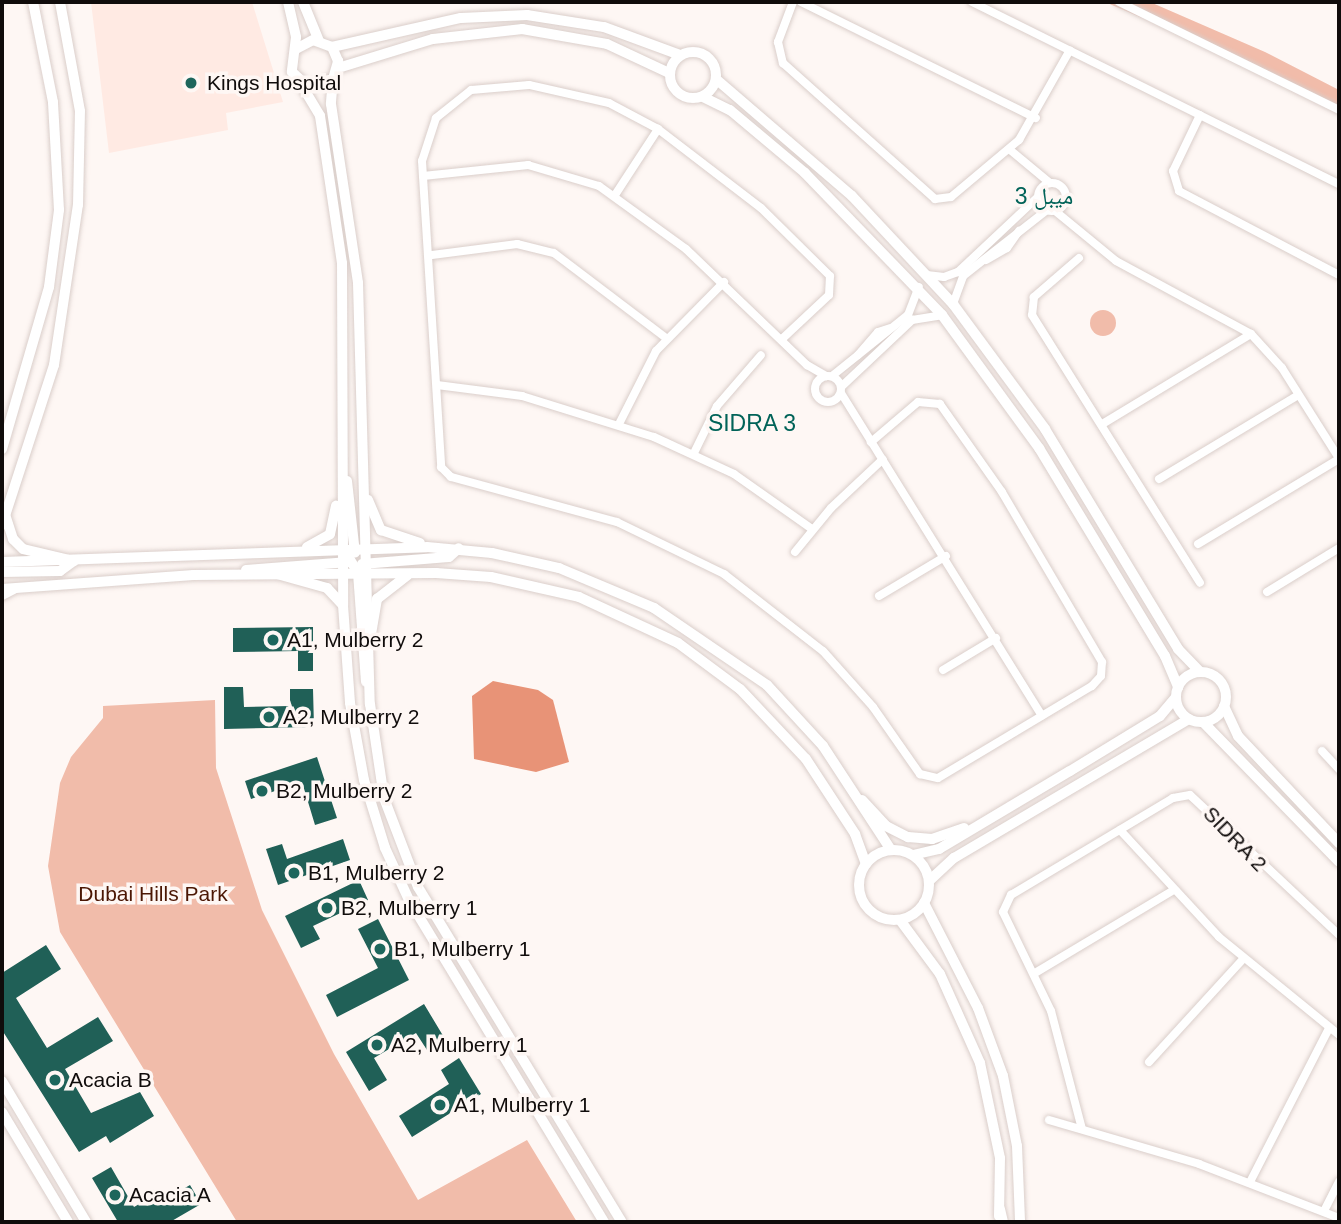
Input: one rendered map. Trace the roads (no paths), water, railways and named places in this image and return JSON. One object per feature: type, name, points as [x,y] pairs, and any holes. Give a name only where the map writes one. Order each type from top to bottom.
[{"type":"main road","points":[[2,449],[49,287],[59,209],[53,102],[33,2]]},
{"type":"main road","points":[[60,2],[80,111],[78,205],[54,365],[4,520],[13,539],[23,549],[74,561]]},
{"type":"main road","points":[[2,572],[60,571],[74,561]]},
{"type":"main road","points":[[2,595],[14,589]]},
{"type":"main road","points":[[2,1081],[86,1222]]},
{"type":"main road","points":[[2,1112],[68,1222]]},
{"type":"main road","points":[[1000,1209],[1000,1222]]},
{"type":"street","points":[[288,2],[296,49],[291,70],[320,116],[342,263],[342,472],[333,528],[301,549]]},
{"type":"street","points":[[303,2],[319,41],[331,47],[461,19],[527,15],[604,27],[680,55],[707,56],[716,79],[852,196],[953,304],[1045,429],[1178,649],[1200,672],[1223,686],[1224,706],[1238,736],[1339,843]]},
{"type":"street","points":[[793,2],[778,42],[783,63],[930,197],[951,197],[1009,149],[1035,118],[1070,50]]},
{"type":"street","points":[[800,2],[1035,118]]},
{"type":"street","points":[[972,2],[1339,184]]},
{"type":"street","points":[[1118,2],[1339,110]]},
{"type":"street","points":[[338,68],[433,39],[522,29],[607,44],[669,73],[679,95],[702,97],[730,110],[805,173],[919,287],[942,315],[1039,448],[1165,656],[1189,719]]},
{"type":"street","points":[[296,49],[319,41]]},
{"type":"street","points":[[331,47],[338,68],[333,79],[331,103],[358,283],[366,547],[355,563],[343,605],[355,734],[385,848],[422,922],[604,1222]]},
{"type":"street","points":[[669,73],[680,55]]},
{"type":"street","points":[[301,84],[315,88],[333,79]]},
{"type":"street","points":[[702,97],[716,79]]},
{"type":"street","points":[[782,339],[829,295],[830,276],[761,208],[658,129],[583,94],[529,85],[486,86],[458,97],[436,118],[424,146],[423,176],[432,255],[438,460],[445,473],[617,522],[724,574],[823,651],[925,777],[944,775],[1097,681],[1102,662],[1002,492],[935,401],[918,402],[871,442]]},
{"type":"street","points":[[1200,115],[1173,171],[1179,191],[1339,275]]},
{"type":"street","points":[[615,195],[658,129]]},
{"type":"street","points":[[1009,149],[1029,171],[1062,187],[1073,222]]},
{"type":"street","points":[[423,176],[528,164],[582,178],[615,195],[724,282],[807,365],[829,376],[841,390],[848,414]]},
{"type":"street","points":[[1029,171],[1038,195],[1051,210],[1073,222],[1116,261],[1251,334],[1298,395],[1339,458],[1198,544]]},
{"type":"street","points":[[927,275],[944,278],[958,272],[1050,183]]},
{"type":"street","points":[[953,304],[959,281],[983,261],[1004,251],[1020,228],[1065,203]]},
{"type":"street","points":[[432,255],[517,244],[554,253],[666,338]]},
{"type":"street","points":[[1079,258],[1034,297],[1031,309],[1104,423],[1200,583]]},
{"type":"street","points":[[619,424],[639,378],[666,338],[724,282]]},
{"type":"street","points":[[815,385],[857,359],[893,328],[912,310],[919,287]]},
{"type":"street","points":[[829,402],[912,320],[942,315]]},
{"type":"street","points":[[1104,423],[1251,334]]},
{"type":"street","points":[[694,453],[717,405],[761,355]]},
{"type":"street","points":[[807,365],[816,395],[848,414],[883,459],[946,556],[1042,716]]},
{"type":"street","points":[[437,384],[522,396],[619,424],[694,453],[754,486],[813,529]]},
{"type":"street","points":[[1159,478],[1298,395]]},
{"type":"street","points":[[795,552],[813,529],[883,459]]},
{"type":"street","points":[[342,472],[348,484],[360,665],[369,689]]},
{"type":"street","points":[[363,486],[381,530],[427,547]]},
{"type":"street","points":[[366,547],[355,563],[368,644],[369,689],[378,775],[408,866],[566,1135],[622,1222]]},
{"type":"street","points":[[366,547],[459,548],[581,576],[684,625],[787,704],[891,850]]},
{"type":"street","points":[[240,574],[255,567],[449,557],[459,548]]},
{"type":"street","points":[[1267,592],[1339,548]]},
{"type":"street","points":[[2,562],[74,561],[301,549],[355,563],[411,573],[491,577],[552,589],[614,610],[678,643],[740,689],[789,737],[855,834],[866,864],[859,883],[866,906],[876,915],[900,919],[924,903]]},
{"type":"street","points":[[879,596],[946,556]]},
{"type":"street","points":[[2,589],[277,573],[355,563]]},
{"type":"street","points":[[277,573],[327,588],[343,605]]},
{"type":"street","points":[[368,644],[380,594],[411,573]]},
{"type":"street","points":[[943,670],[996,638]]},
{"type":"street","points":[[866,864],[891,850],[912,855],[939,849],[1153,720],[1177,692],[1200,672]]},
{"type":"street","points":[[1203,722],[1224,706]]},
{"type":"street","points":[[1020,1222],[1017,1146],[1003,1076],[978,1008],[924,903],[929,881],[954,858],[1189,719],[1203,722],[1339,862]]},
{"type":"street","points":[[1322,751],[1339,769]]},
{"type":"street","points":[[852,792],[886,826],[908,837],[932,839],[984,822]]},
{"type":"street","name":"SIDRA 2","points":[[1082,1129],[1064,1049],[1035,973],[1003,912],[1006,899],[1178,796],[1195,798],[1262,868],[1339,935]]},
{"type":"street","points":[[1120,830],[1172,891],[1243,960],[1339,1035]]},
{"type":"street","points":[[912,855],[929,881]]},
{"type":"street","points":[[1035,973],[1172,891]]},
{"type":"street","points":[[900,919],[940,974],[976,1052],[995,1126],[1000,1209]]},
{"type":"street","points":[[1149,1062],[1243,960]]},
{"type":"street","points":[[1250,1182],[1329,1028]]},
{"type":"street","points":[[1049,1120],[1250,1182],[1339,1217]]},
{"type":"street","points":[[554,1142],[566,1135]]},
{"type":"street","points":[[1324,1211],[1339,1182]]},
{"type":"place","name":"Kings Hospital","points":[[191,83]]},
{"type":"place","name":"A1, Mulberry 2","points":[[273,640]]},
{"type":"place","name":"A2, Mulberry 2","points":[[269,717]]},
{"type":"place","name":"B2, Mulberry 2","points":[[262,791]]},
{"type":"place","name":"B1, Mulberry 2","points":[[294,873]]},
{"type":"place","name":"B2, Mulberry 1","points":[[327,908]]},
{"type":"place","name":"B1, Mulberry 1","points":[[380,949]]},
{"type":"place","name":"A2, Mulberry 1","points":[[377,1045]]},
{"type":"place","name":"Acacia B","points":[[55,1080]]},
{"type":"place","name":"A1, Mulberry 1","points":[[440,1105]]},
{"type":"place","name":"Acacia A","points":[[115,1195]]},
{"type":"district","name":"ميبل 3","points":[[1044,196]]},
{"type":"district","name":"SIDRA 3","points":[[752,423]]},
{"type":"park label","name":"Dubai Hills Park","points":[[153,894]]}]
